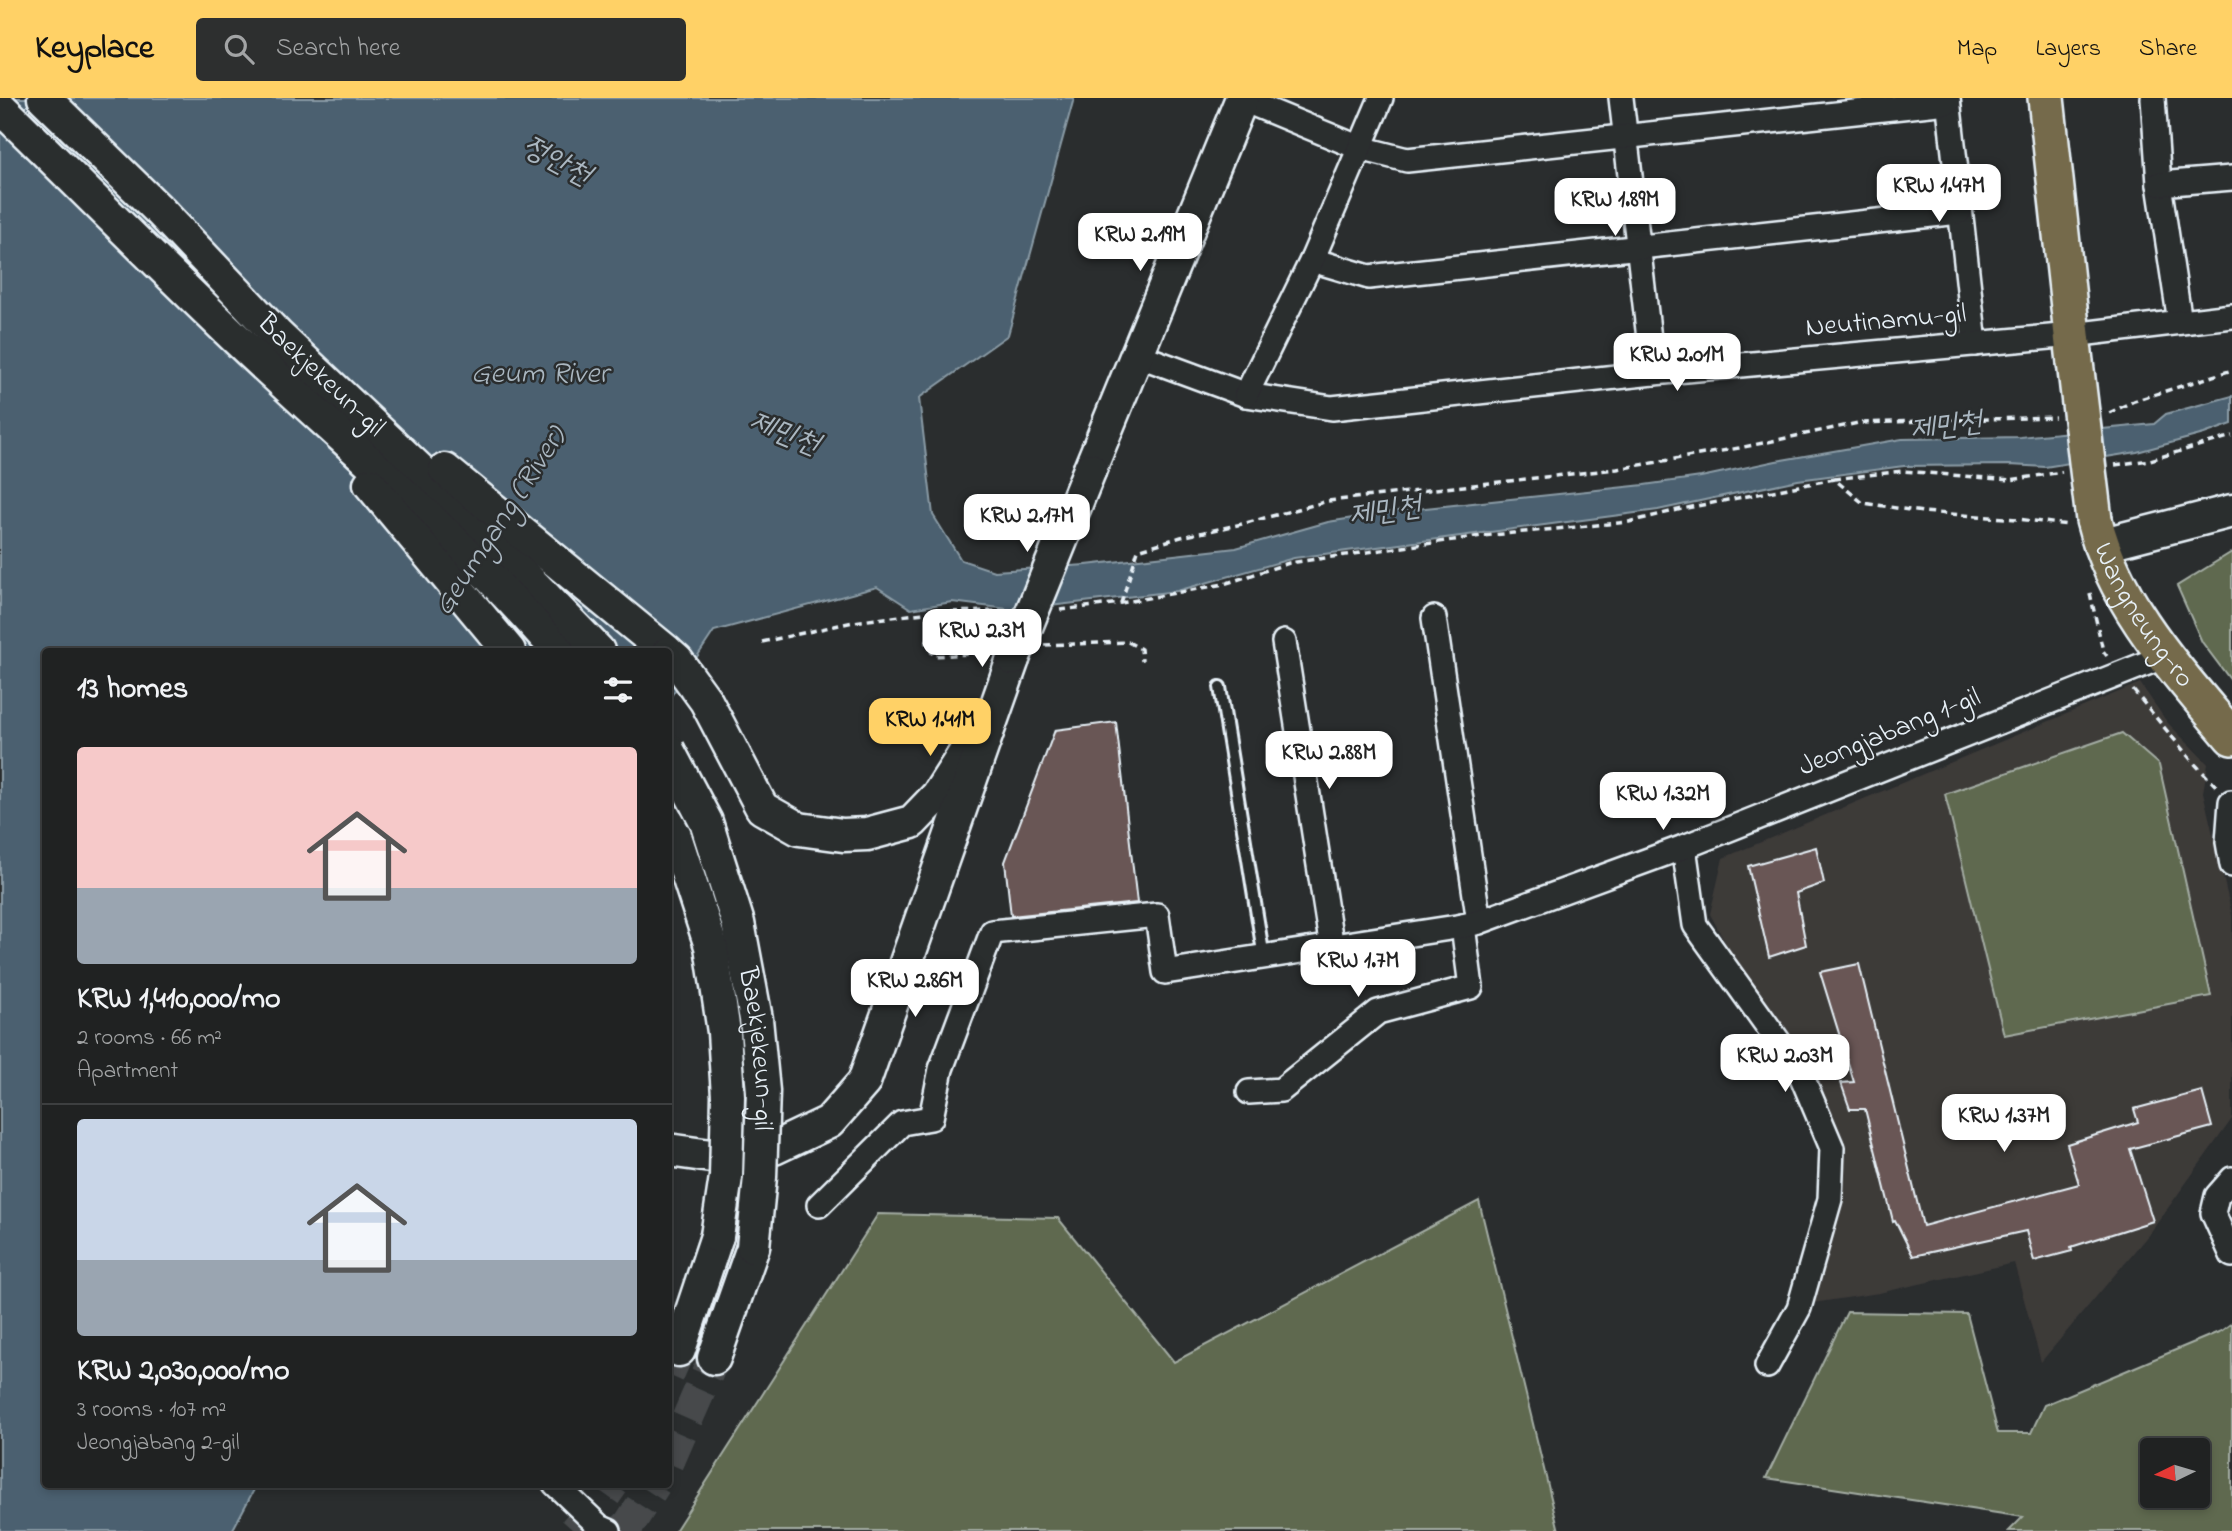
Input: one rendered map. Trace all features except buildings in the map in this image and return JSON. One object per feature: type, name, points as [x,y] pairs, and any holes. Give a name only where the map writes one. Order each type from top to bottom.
[{"type":"main road","name":"Baekjekeun-gil","points":[[44,98],[160,211],[278,335],[442,491],[594,648]]},
{"type":"main road","points":[[672,1151],[711,1156],[774,1148],[829,1122],[864,1082],[1013,659],[1135,354],[1242,98]]},
{"type":"main road","points":[[2046,98],[2074,348]]},
{"type":"main road","name":"Baekjekeun-gil","points":[[0,107],[247,348],[420,508],[520,607],[555,648]]},
{"type":"main road","points":[[278,335],[662,648]]},
{"type":"main road","points":[[247,348],[330,436],[507,648]]},
{"type":"main road","name":"Wangneung-ro","points":[[2074,348],[2089,530],[2127,600],[2165,656],[2232,737]]},
{"type":"main road","points":[[2089,530],[2232,511]]},
{"type":"main road","points":[[672,656],[706,701],[762,808],[799,829],[843,835],[867,834],[912,822],[938,795],[1001,696]]},
{"type":"main road","name":"Baekjekeun-gil","points":[[672,758],[705,822],[738,923],[757,1019],[763,1091],[760,1177],[752,1247],[714,1358]]},
{"type":"main road","name":"Baekjekeun-gil","points":[[672,830],[711,946],[724,1032],[728,1096],[726,1177],[717,1236],[679,1350]]},
{"type":"street","points":[[1242,98],[1360,148],[1407,160],[1948,100],[1975,344]]},
{"type":"street","points":[[1245,395],[1312,260],[1381,98]]},
{"type":"street","points":[[1621,98],[1653,373]]},
{"type":"street","points":[[2153,98],[2160,184],[2179,323]]},
{"type":"street","points":[[2160,184],[2232,178]]},
{"type":"street","points":[[1312,260],[1369,277],[1959,212]]},
{"type":"street","name":"Neutinamu-gil","points":[[1135,354],[1245,395],[1332,408],[1653,373],[1975,344],[2074,348],[2179,323],[2232,316]]},
{"type":"street","points":[[1249,1092],[1280,1090],[1378,1012],[1471,987],[1471,924],[1434,618]]},
{"type":"street","points":[[1284,642],[1332,947]]},
{"type":"street","name":"Jeongjabang 1-gil","points":[[819,1205],[902,1123],[931,1118],[941,1069],[992,932],[1157,915],[1165,972],[1471,924],[1684,848],[2165,656]]},
{"type":"street","points":[[2231,802],[2228,842],[2232,865]]},
{"type":"street","points":[[1684,848],[1695,925],[1799,1070],[1832,1148],[1830,1199],[1799,1308],[1768,1366]]},
{"type":"street","points":[[2232,1179],[2217,1196],[2213,1213],[2232,1255]]},
{"type":"street","points":[[559,1488],[600,1527],[609,1531]]},
{"type":"lane","points":[[1220,687],[1264,958]]},
{"type":"path","points":[[2108,413],[2134,401],[2232,370]]},
{"type":"path","points":[[1121,603],[1138,550],[1328,501],[1618,469],[1858,423],[2060,417]]},
{"type":"path","points":[[2112,465],[2150,460],[2232,436]]},
{"type":"path","points":[[1060,610],[1121,603],[1224,584],[1289,563],[1482,536],[1629,522],[1834,479],[1903,471],[2010,480],[2063,472]]},
{"type":"path","points":[[1834,479],[1863,503],[1923,512],[2017,519],[2089,530]]},
{"type":"path","points":[[762,642],[853,622],[919,614],[1009,611]]},
{"type":"shaded area","points":[[2140,683],[2167,722],[2208,764],[2203,792],[2232,915],[2232,1119],[2150,1233],[2041,1362],[2014,1263],[1879,1293],[1813,1303],[1831,1175],[1820,1121],[1710,914],[1723,858]]},
{"type":"green space","points":[[2232,552],[2232,682],[2202,642],[2177,586]]},
{"type":"green space","points":[[2122,733],[2159,765],[2211,996],[2004,1035],[1945,794]]},
{"type":"green space","points":[[1479,1201],[1559,1531],[675,1531],[878,1214],[1058,1218],[1174,1362]]},
{"type":"green space","points":[[1847,1312],[1967,1314],[1998,1433],[2031,1433],[2044,1405],[2221,1331],[2232,1323],[2232,1531],[2009,1531],[2023,1517],[1766,1478]]},
{"type":"water","name":"Geum River","points":[[0,98],[1074,98],[1008,335],[919,398],[933,515],[961,560],[994,571],[1086,565],[1236,548],[1328,522],[1397,511],[1701,477],[1902,439],[2020,437],[2154,424],[2166,414],[2232,396],[2232,424],[2137,452],[2045,467],[1904,466],[1798,480],[1658,510],[1294,558],[1177,591],[1016,610],[952,602],[911,609],[877,587],[714,631],[672,694],[672,648],[42,648],[42,1488],[255,1488],[232,1531],[0,1531]]},
{"type":"tunnel","points":[[672,1366],[679,1350]]},
{"type":"tunnel","points":[[672,1454],[714,1358]]},
{"type":"tunnel","points":[[574,1531],[610,1488]]},
{"type":"tunnel","points":[[622,1531],[652,1488]]},
{"type":"water label","name":"정안천","points":[[556,162]]},
{"type":"water label","name":"제민천","points":[[1946,427]]},
{"type":"water label","name":"제민천","points":[[784,434]]},
{"type":"water label","name":"제민천","points":[[1385,512]]},
{"type":"water label","name":"Geumgang (River)","points":[[501,522]]}]
